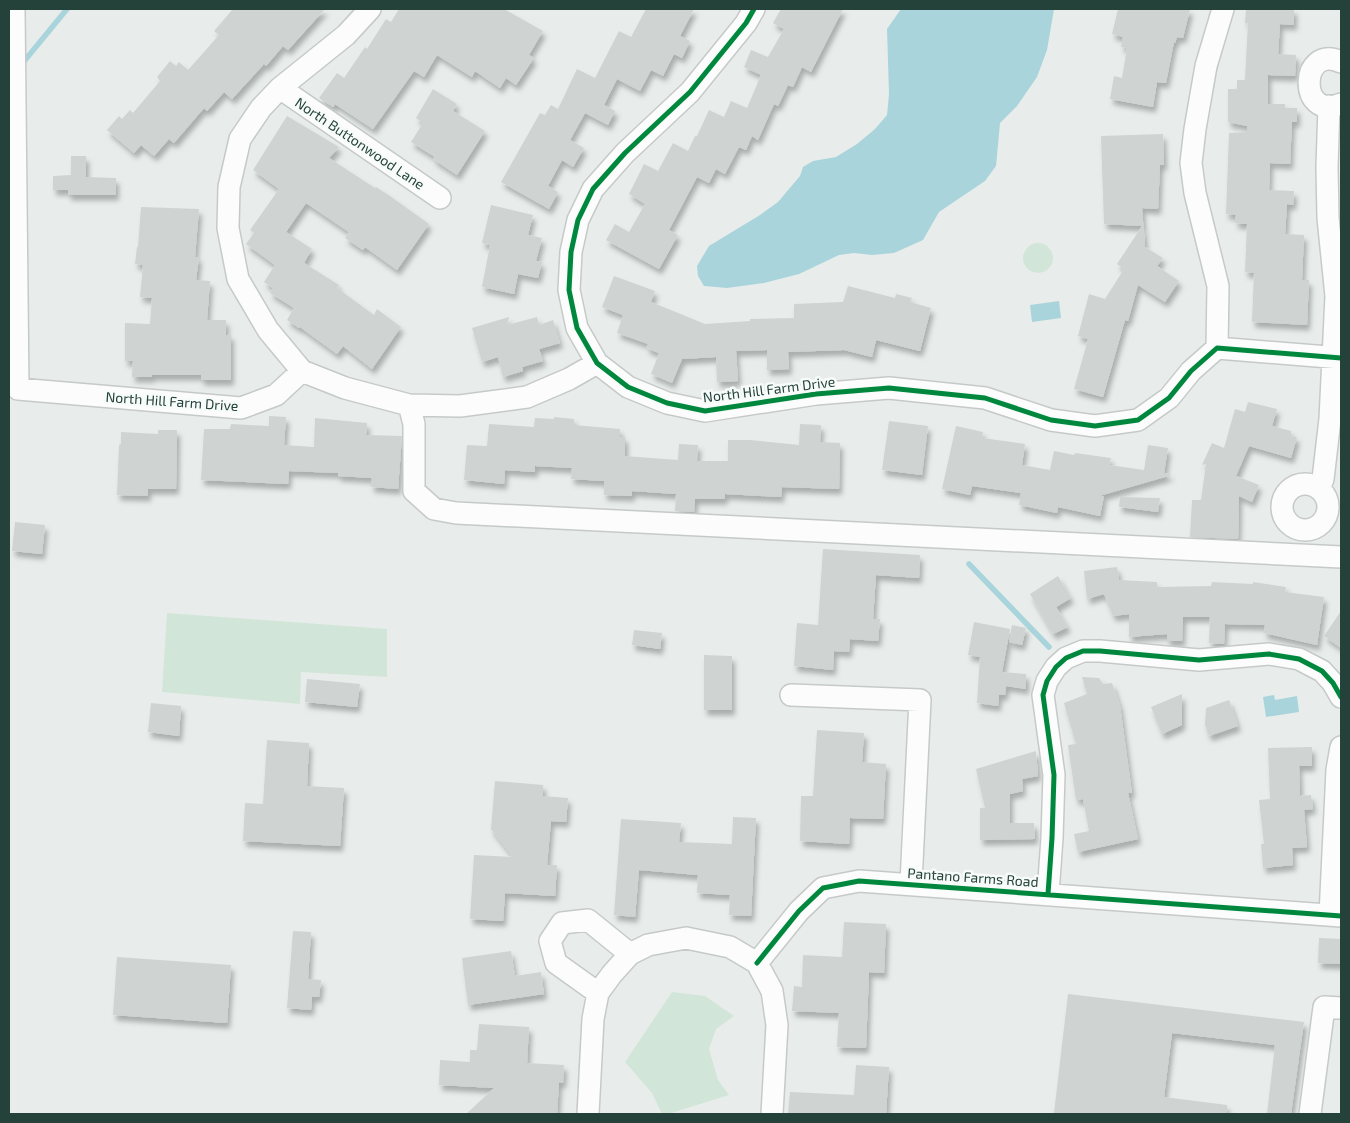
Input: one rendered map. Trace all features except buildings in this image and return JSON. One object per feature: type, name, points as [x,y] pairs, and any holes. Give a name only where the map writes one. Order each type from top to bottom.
[{"type":"street","name":"North Hill Farm Drive","points":[[14,9],[18,389],[241,408],[276,395],[302,371]]},
{"type":"street","points":[[370,9],[346,36],[280,88],[261,108],[240,139],[229,186],[228,228],[238,279],[268,330],[302,371],[345,388],[408,405],[460,406],[526,397],[569,379],[597,363],[578,328],[569,290],[571,252],[578,220],[593,189],[625,153],[690,92],[746,23],[754,9]]},
{"type":"street","points":[[1223,9],[1206,66],[1194,129],[1191,163],[1195,193],[1218,286],[1217,348],[1337,358]]},
{"type":"street","points":[[1319,489],[1323,479],[1337,358],[1336,296],[1328,218],[1327,167],[1335,105],[1321,104],[1310,94],[1308,78],[1316,65],[1323,61],[1330,59],[1341,62]]},
{"type":"street","name":"North Buttonwood Lane","points":[[280,88],[440,198]]},
{"type":"street","name":"North Hill Farm Drive","points":[[597,363],[628,386],[667,403],[706,411],[816,394],[889,388],[985,398],[1051,420],[1095,426],[1138,420],[1169,398],[1191,371],[1217,348]]},
{"type":"street","points":[[408,405],[414,424],[414,491],[434,509],[456,513],[1341,556]]},
{"type":"street","points":[[1048,894],[1054,775],[1043,695],[1047,681],[1056,667],[1066,658],[1082,651],[1199,660],[1270,654],[1299,659],[1322,671],[1333,683],[1341,697]]},
{"type":"street","points":[[791,695],[920,700],[911,883]]},
{"type":"street","points":[[1336,916],[1337,770],[1341,747]]},
{"type":"street","name":"Pantano Farms Road","points":[[757,963],[800,911],[823,888],[859,881],[911,883],[1336,916]]},
{"type":"street","points":[[598,993],[556,963],[550,941],[562,923],[588,920],[630,954]]},
{"type":"street","points":[[588,1114],[593,1019],[598,993],[630,954],[648,945],[686,938],[730,946],[757,963],[772,991],[777,1025],[772,1114]]},
{"type":"street","points":[[1310,1114],[1333,1008]]},
{"type":"green space","points":[[1038,243],[1044,244],[1052,252],[1052,264],[1044,272],[1038,273],[1032,272],[1024,264],[1023,258],[1024,252],[1032,244]]},
{"type":"green space","points":[[167,613],[387,629],[387,677],[301,672],[300,704],[162,692]]},
{"type":"green space","points":[[672,992],[705,996],[734,1016],[716,1029],[709,1049],[718,1080],[729,1095],[668,1114],[662,1114],[652,1093],[625,1062]]},
{"type":"water","points":[[901,9],[1054,9],[1047,50],[1037,77],[1017,106],[1000,123],[996,166],[985,181],[939,212],[923,240],[894,253],[839,255],[799,274],[764,283],[727,288],[704,286],[698,276],[697,266],[709,246],[778,202],[800,176],[803,167],[813,161],[836,157],[857,144],[875,129],[887,115],[889,94],[887,29]]},
{"type":"water","points":[[1059,301],[1061,318],[1032,322],[1030,305]]},
{"type":"water","points":[[1274,695],[1275,700],[1297,696],[1299,712],[1266,717],[1263,697]]},
{"type":"waterway","points":[[21,65],[67,9]]},
{"type":"waterway","points":[[969,564],[1049,647]]},
{"type":"cycle path","points":[[754,9],[746,23],[690,92],[625,153],[593,189],[578,220],[571,252],[569,290],[577,328],[597,363],[628,387],[667,403],[705,411],[816,394],[889,388],[985,398],[1051,420],[1095,426],[1138,420],[1169,398],[1191,371],[1217,348],[1341,358]]},
{"type":"cycle path","points":[[1048,894],[1054,775],[1043,695],[1047,681],[1056,667],[1066,658],[1083,651],[1199,660],[1269,654],[1299,659],[1322,671],[1333,683],[1341,697]]},
{"type":"cycle path","points":[[757,963],[799,911],[823,888],[859,881],[1341,916]]}]
